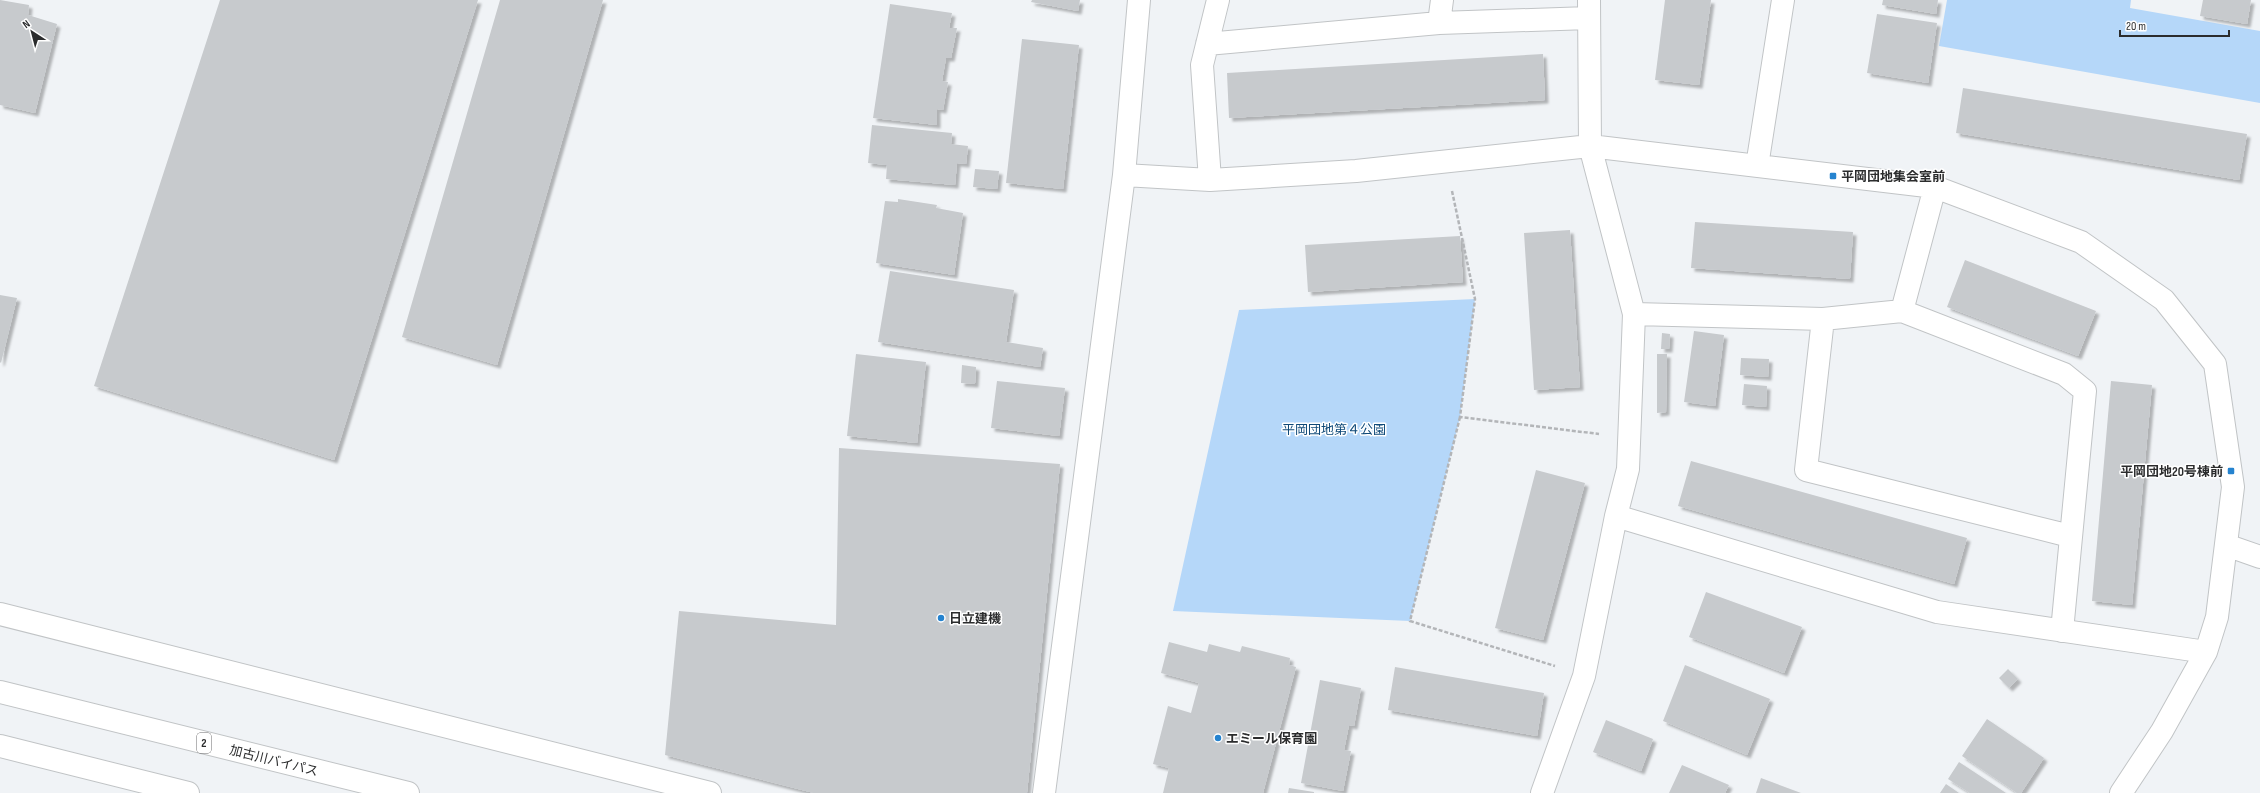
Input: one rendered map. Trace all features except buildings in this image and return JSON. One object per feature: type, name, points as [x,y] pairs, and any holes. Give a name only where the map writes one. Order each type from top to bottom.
[{"type":"main road","points":[[1044,793],[1124,175],[1139,0]]},
{"type":"main road","points":[[1210,180],[1202,65],[1218,0]]},
{"type":"main road","points":[[1439,23],[1442,0]]},
{"type":"main road","points":[[1757,166],[1783,0]]},
{"type":"main road","points":[[1207,44],[1589,9],[1590,146],[1634,314],[1630,438],[1628,469],[1616,516],[1584,676],[1542,793]]},
{"type":"main road","points":[[1124,175],[1210,180],[1356,171],[1590,146],[1935,187],[2081,242],[2164,300],[2215,364],[2233,487],[2217,617],[2206,652],[2162,731],[2121,793]]},
{"type":"main road","points":[[1902,310],[1935,187]]},
{"type":"main road","points":[[1634,314],[1822,319],[1902,310],[2064,374],[2085,391],[2062,631]]},
{"type":"main road","points":[[1822,319],[1806,470],[2070,536]]},
{"type":"main road","points":[[1616,516],[1937,612],[2206,652]]},
{"type":"main road","points":[[2226,545],[2260,557]]},
{"type":"main road","points":[[0,614],[710,793]]},
{"type":"main road","name":"加古川バイパス","points":[[0,692],[408,793]]},
{"type":"main road","points":[[0,746],[188,793]]},
{"type":"path","points":[[1446,162],[1475,299],[1460,417],[1410,621],[1584,676]]},
{"type":"path","points":[[1460,417],[1630,438]]},
{"type":"green space","points":[[1947,0],[2131,0],[2130,8],[2260,31],[2260,103],[1939,46]]},
{"type":"green space","name":"平岡団地第４公園","points":[[1475,299],[1460,417],[1410,621],[1173,611],[1239,310]]},
{"type":"place","name":"平岡団地集会室前","points":[[1833,176]]},
{"type":"place","name":"平岡団地20号棟前","points":[[2231,471]]},
{"type":"place","name":"日立建機","points":[[941,618]]},
{"type":"place","name":"エミール保育園","points":[[1218,738]]}]
